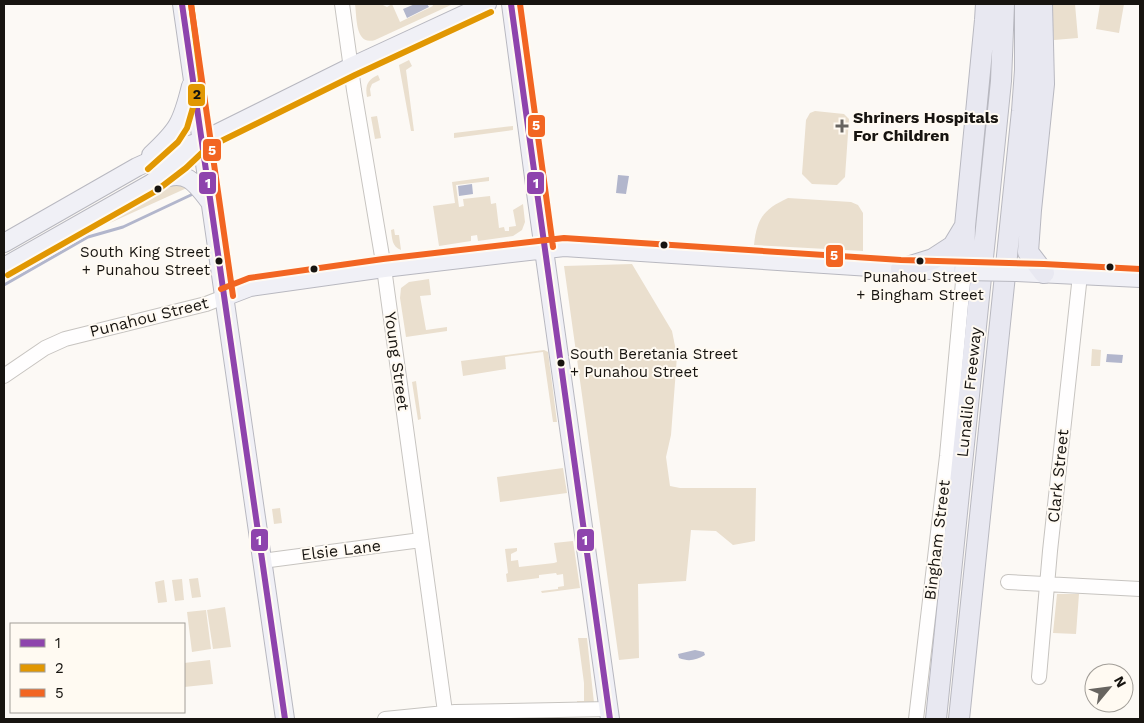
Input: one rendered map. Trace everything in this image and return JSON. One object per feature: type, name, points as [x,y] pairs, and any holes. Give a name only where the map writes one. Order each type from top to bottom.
[{"type":"highway","points":[[964,271],[965,226],[986,20],[986,4]]},
{"type":"highway","name":"Lunalilo Freeway","points":[[936,719],[1001,80],[1004,4]]},
{"type":"highway","name":"Lunalilo Freeway","points":[[959,719],[1022,111],[1025,61],[1025,4]]},
{"type":"highway","points":[[1042,4],[1044,84],[1028,252],[1044,273]]},
{"type":"highway","points":[[901,269],[933,259],[953,246],[965,226]]},
{"type":"highway","points":[[969,634],[969,719]]},
{"type":"main road","points":[[182,4],[285,719]]},
{"type":"main road","points":[[4,243],[137,167],[176,149],[202,141],[351,67],[487,4]]},
{"type":"main road","points":[[511,4],[610,714]]},
{"type":"main road","points":[[137,167],[164,143],[179,124],[193,78]]},
{"type":"main road","points":[[152,183],[181,161],[202,141]]},
{"type":"main road","points":[[4,267],[152,183],[169,176],[184,176],[194,182],[210,203]]},
{"type":"main road","name":"Punahou Street","points":[[224,297],[250,287],[384,268],[564,247],[901,269],[1140,278]]},
{"type":"street","name":"Young Street","points":[[342,4],[384,268],[445,716]]},
{"type":"street","name":"Bingham Street","points":[[916,719],[947,456],[964,271]]},
{"type":"street","name":"Clark Street","points":[[1039,677],[1050,551],[1080,275]]},
{"type":"street","name":"Punahou Street","points":[[4,376],[45,348],[65,339],[206,304],[224,297]]},
{"type":"street","name":"Elsie Lane","points":[[262,561],[421,540]]},
{"type":"street","points":[[1008,582],[1140,588]]},
{"type":"street","points":[[386,719],[445,716],[610,714]]},
{"type":"shaded area","points":[[355,4],[381,4],[387,7],[392,4],[400,22],[433,6],[432,4],[453,4],[375,40],[368,41],[360,35]]},
{"type":"shaded area","points":[[1050,4],[1075,4],[1078,38],[1054,40]]},
{"type":"shaded area","points":[[1100,4],[1124,4],[1119,33],[1096,29]]},
{"type":"shaded area","points":[[409,60],[412,66],[406,70],[414,131],[411,131],[399,65]]},
{"type":"shaded area","points":[[378,75],[380,80],[372,84],[370,89],[371,96],[367,97],[366,90],[368,84],[371,79]]},
{"type":"shaded area","points":[[815,111],[844,114],[849,119],[845,177],[837,185],[812,184],[802,174],[806,120],[810,113]]},
{"type":"shaded area","points":[[377,116],[381,138],[375,139],[371,117]]},
{"type":"shaded area","points":[[513,126],[513,130],[454,138],[454,133]]},
{"type":"shaded area","points":[[489,177],[489,181],[456,185],[459,207],[464,206],[463,199],[490,196],[491,204],[496,203],[499,228],[504,227],[505,231],[509,231],[509,227],[516,226],[513,210],[523,204],[525,222],[522,230],[513,236],[478,241],[477,235],[471,236],[471,241],[439,246],[433,206],[455,203],[452,182]]},
{"type":"shaded area","points":[[171,183],[189,187],[112,222],[74,233],[126,203]]},
{"type":"shaded area","points":[[788,198],[851,202],[858,205],[863,213],[863,251],[754,245],[757,228],[763,216],[773,206]]},
{"type":"shaded area","points":[[394,229],[395,235],[399,235],[401,250],[393,242],[391,230]]},
{"type":"shaded area","points":[[632,264],[672,331],[677,356],[671,435],[666,457],[670,486],[680,488],[756,488],[755,541],[733,545],[716,531],[691,530],[686,581],[638,584],[639,658],[619,660],[564,266]]},
{"type":"shaded area","points":[[429,279],[431,295],[420,296],[426,330],[447,327],[447,331],[406,337],[400,298],[401,288],[409,282]]},
{"type":"shaded area","points":[[1092,349],[1101,350],[1100,366],[1091,366]]},
{"type":"shaded area","points":[[544,350],[548,352],[557,422],[553,422],[543,352],[505,357],[506,369],[463,376],[461,361]]},
{"type":"shaded area","points":[[416,381],[421,419],[418,420],[412,382]]},
{"type":"shaded area","points":[[563,468],[567,493],[500,502],[497,477]]},
{"type":"shaded area","points":[[280,508],[282,523],[274,524],[272,509]]},
{"type":"shaded area","points":[[573,541],[580,588],[542,593],[541,591],[558,589],[558,587],[564,586],[563,574],[557,575],[556,573],[539,575],[539,578],[507,582],[506,574],[508,573],[505,549],[517,548],[517,551],[511,554],[511,561],[518,560],[519,567],[554,563],[557,562],[554,543]]},
{"type":"shaded area","points":[[198,578],[201,597],[192,598],[189,579]]},
{"type":"shaded area","points":[[182,579],[184,600],[175,601],[172,580]]},
{"type":"shaded area","points":[[164,580],[167,602],[158,603],[155,582]]},
{"type":"shaded area","points":[[1057,594],[1079,594],[1076,634],[1053,633]]},
{"type":"shaded area","points":[[225,607],[231,647],[213,649],[207,610]]},
{"type":"shaded area","points":[[206,610],[211,649],[192,652],[187,612]]},
{"type":"shaded area","points":[[578,638],[587,638],[594,703],[532,704],[577,703],[577,701],[584,701],[584,683]]},
{"type":"shaded area","points":[[210,660],[213,684],[185,687],[185,663]]},
{"type":"water","points":[[415,4],[427,4],[429,7],[407,18],[403,9]]},
{"type":"water","points":[[618,175],[629,176],[626,194],[616,193]]},
{"type":"water","points":[[472,184],[473,194],[459,196],[458,186]]},
{"type":"water","points":[[1107,354],[1123,355],[1122,363],[1106,362]]},
{"type":"water","points":[[695,650],[704,652],[705,655],[692,660],[679,658],[678,654]]},
{"type":"waterway","points":[[4,285],[88,237],[123,227],[193,194]]},
{"type":"transit line","name":"1","points":[[182,4],[285,719]]},
{"type":"transit line","name":"2","points":[[148,169],[178,142],[187,128],[201,80],[191,4]]},
{"type":"transit line","name":"5","points":[[191,4],[233,296]]},
{"type":"transit line","name":"1","points":[[511,4],[610,719]]},
{"type":"transit line","name":"5","points":[[520,4],[553,247]]},
{"type":"transit line","name":"2","points":[[8,275],[156,191],[186,168],[207,148],[355,75],[491,12]]},
{"type":"transit line","name":"5","points":[[221,289],[249,278],[383,259],[564,238],[901,260],[1140,269]]},
{"type":"place","name":"Shriners Hospitals For Children","points":[[842,126]]},
{"type":"place","name":"South King Street + Punahou Street","points":[[219,261]]},
{"type":"place","name":"Punahou Street + Bingham Street","points":[[920,261]]},
{"type":"place","name":"South Beretania Street + Punahou Street","points":[[561,363]]}]
